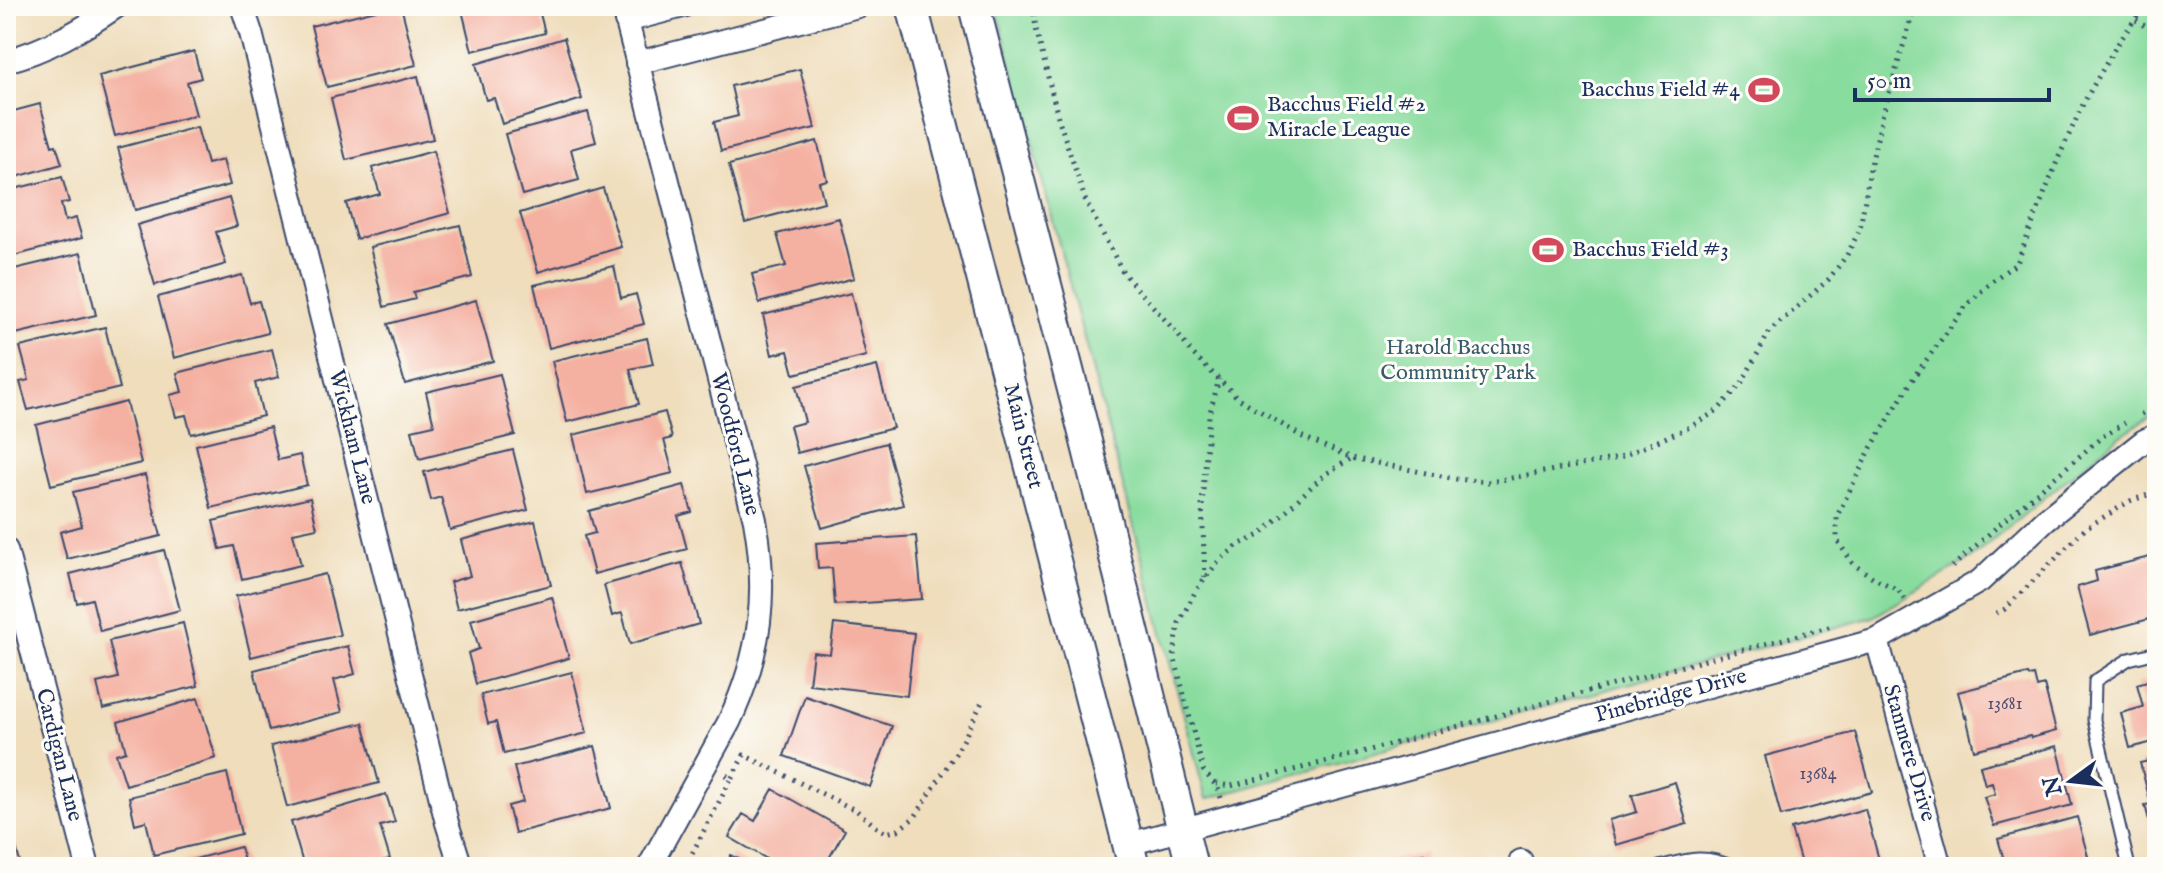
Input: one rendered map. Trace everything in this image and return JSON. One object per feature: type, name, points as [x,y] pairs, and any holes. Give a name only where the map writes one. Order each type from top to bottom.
[{"type":"main road","name":"Main Street","points":[[912,6],[1132,856]]},
{"type":"main road","points":[[974,6],[1192,867]]},
{"type":"street","points":[[6,61],[51,45],[88,26],[117,6]]},
{"type":"street","name":"Wickham Lane","points":[[242,6],[282,155],[447,823],[461,867]]},
{"type":"street","points":[[624,13],[683,6]]},
{"type":"street","points":[[637,63],[858,6]]},
{"type":"street","name":"Woodford Lane","points":[[624,13],[755,520],[762,594],[760,627],[749,676],[729,722],[649,867]]},
{"type":"street","name":"Pinebridge Drive","points":[[1132,856],[1182,831],[1877,640],[1980,581],[2045,520],[2144,441],[2157,435]]},
{"type":"street","name":"Cardigan Lane","points":[[6,550],[88,867]]},
{"type":"street","name":"Stanmere Drive","points":[[1877,640],[1940,867]]},
{"type":"lane","points":[[2129,867],[2094,720],[2095,681],[2129,659],[2157,652]]},
{"type":"lane","points":[[1659,867],[1694,858],[1715,859],[1732,867]]},
{"type":"path","points":[[1033,6],[1058,117],[1086,202],[1124,274],[1192,353],[1238,398],[1303,437],[1352,458],[1456,479],[1490,482],[1618,458],[1690,427],[1718,410],[1741,384],[1770,331],[1829,279],[1847,255],[1860,229],[1879,130],[1915,6]]},
{"type":"path","points":[[1918,617],[1898,590],[1853,564],[1837,540],[1837,516],[1871,448],[1916,374],[1966,306],[2017,263],[2084,102],[2144,6]]},
{"type":"path","points":[[2136,20],[2157,35]]},
{"type":"path","points":[[1205,579],[1202,504],[1209,416],[1219,379]]},
{"type":"path","points":[[1949,570],[2102,437],[2157,405]]},
{"type":"path","points":[[1227,818],[1216,784],[1203,770],[1174,655],[1179,623],[1217,563],[1238,545],[1260,535],[1316,481],[1352,458]]},
{"type":"path","points":[[1996,613],[2005,609],[2086,528],[2130,501],[2157,492]]},
{"type":"path","points":[[1216,784],[1231,786],[1839,625]]},
{"type":"path","points":[[685,867],[744,755],[857,811],[886,833],[898,830],[915,817],[962,743],[984,698]]},
{"type":"path","points":[[707,761],[731,779]]},
{"type":"green space","name":"Harold Bacchus Community Park","points":[[996,6],[2157,6],[2157,412],[2117,438],[1970,559],[1873,617],[1206,799]]},
{"type":"building","points":[[401,6],[416,65],[327,87],[311,26]]},
{"type":"building","points":[[461,6],[538,6],[545,33],[472,51]]},
{"type":"building","points":[[564,38],[582,99],[502,124],[494,98],[486,100],[476,64]]},
{"type":"building","points":[[194,51],[201,78],[187,82],[196,115],[115,136],[99,76]]},
{"type":"building","points":[[800,69],[815,128],[721,151],[714,122],[738,116],[731,86]]},
{"type":"building","points":[[418,76],[433,139],[346,160],[331,98]]},
{"type":"building","points":[[40,104],[52,146],[56,145],[62,164],[6,180],[6,113]]},
{"type":"building","points":[[588,112],[596,142],[571,149],[579,180],[522,195],[505,134]]},
{"type":"building","points":[[197,127],[207,164],[223,160],[230,185],[135,210],[118,148]]},
{"type":"building","points":[[817,141],[827,180],[819,182],[824,202],[745,223],[729,165]]},
{"type":"building","points":[[433,151],[450,213],[356,239],[346,203],[380,194],[372,168]]},
{"type":"building","points":[[62,177],[69,202],[61,204],[65,221],[76,218],[82,238],[6,258],[6,191]]},
{"type":"building","points":[[603,188],[621,247],[538,272],[520,213]]},
{"type":"building","points":[[229,198],[237,226],[216,232],[226,264],[155,285],[137,225]]},
{"type":"building","points":[[839,218],[854,278],[759,303],[752,274],[786,266],[777,234]]},
{"type":"building","points":[[460,225],[472,277],[413,292],[415,299],[384,307],[370,247]]},
{"type":"building","points":[[81,253],[96,315],[11,335],[6,314],[6,271]]},
{"type":"building","points":[[614,266],[621,298],[636,294],[644,324],[549,348],[534,285]]},
{"type":"building","points":[[242,275],[250,303],[259,301],[268,333],[174,358],[158,297]]},
{"type":"building","points":[[851,293],[866,356],[794,374],[788,351],[772,355],[763,315]]},
{"type":"building","points":[[476,300],[493,361],[405,384],[388,324]]},
{"type":"building","points":[[105,327],[120,388],[28,410],[20,382],[29,380],[20,347]]},
{"type":"building","points":[[647,338],[653,364],[630,369],[639,404],[567,422],[552,361]]},
{"type":"building","points":[[272,349],[279,377],[255,383],[263,416],[191,434],[186,415],[176,417],[170,395],[182,392],[177,373]]},
{"type":"building","points":[[877,366],[893,428],[797,453],[790,426],[805,422],[796,386]]},
{"type":"building","points":[[500,374],[515,435],[419,459],[412,430],[434,425],[426,392]]},
{"type":"building","points":[[126,402],[141,463],[51,485],[36,425]]},
{"type":"building","points":[[665,412],[672,438],[664,440],[673,473],[587,494],[573,435]]},
{"type":"building","points":[[270,427],[278,460],[300,455],[307,485],[211,508],[196,445]]},
{"type":"building","points":[[886,443],[903,505],[822,528],[804,466]]},
{"type":"building","points":[[513,450],[528,510],[450,530],[441,497],[431,500],[424,472]]},
{"type":"building","points":[[145,475],[161,536],[67,559],[60,532],[82,526],[73,492]]},
{"type":"building","points":[[684,485],[692,512],[678,516],[687,549],[594,574],[584,536],[595,533],[589,511]]},
{"type":"building","points":[[310,498],[317,528],[293,533],[301,565],[242,579],[234,546],[220,549],[213,521]]},
{"type":"building","points":[[535,521],[551,585],[457,609],[450,582],[470,576],[461,540]]},
{"type":"building","points":[[916,536],[922,599],[835,605],[832,568],[818,569],[816,543]]},
{"type":"building","points":[[164,550],[180,610],[100,631],[92,599],[77,603],[70,574]]},
{"type":"building","points":[[2157,555],[2157,617],[2090,635],[2077,587],[2097,581],[2095,571]]},
{"type":"building","points":[[682,563],[699,624],[630,644],[622,613],[612,616],[604,585]]},
{"type":"building","points":[[325,574],[340,635],[251,657],[236,596]]},
{"type":"building","points":[[552,597],[569,658],[476,684],[468,653],[479,649],[471,620]]},
{"type":"building","points":[[183,623],[198,686],[103,709],[97,683],[118,678],[109,641]]},
{"type":"building","points":[[834,624],[914,633],[907,696],[809,684],[813,652],[830,654]]},
{"type":"building","points":[[348,646],[355,674],[334,680],[342,712],[269,731],[254,670]]},
{"type":"building","points":[[572,672],[587,733],[504,754],[496,722],[488,724],[481,695]]},
{"type":"building","points":[[2034,675],[2037,687],[2044,685],[2056,731],[1974,750],[1958,692]]},
{"type":"building","points":[[2157,678],[2157,741],[2130,748],[2121,713],[2143,707],[2137,684]]},
{"type":"building","points":[[805,696],[892,726],[870,787],[784,756]]},
{"type":"building","points":[[198,698],[216,758],[126,785],[116,754],[126,751],[118,722]]},
{"type":"building","points":[[363,723],[379,783],[287,807],[271,746]]},
{"type":"building","points":[[1855,732],[1872,792],[1781,816],[1765,756]]},
{"type":"building","points":[[595,746],[611,808],[515,833],[508,806],[523,802],[514,767]]},
{"type":"building","points":[[2057,746],[2072,805],[1994,826],[1984,797],[1995,794],[1992,783],[1985,785],[1980,766]]},
{"type":"building","points":[[2157,759],[2157,830],[2152,831],[2145,805],[2151,804],[2140,763]]},
{"type":"building","points":[[227,773],[241,834],[154,855],[146,821],[135,824],[129,797]]},
{"type":"building","points":[[1675,782],[1687,824],[1616,845],[1609,820],[1637,812],[1632,795]]},
{"type":"building","points":[[773,789],[845,830],[824,867],[781,867],[729,837],[743,814],[755,821]]},
{"type":"building","points":[[386,794],[395,822],[380,826],[390,859],[362,867],[304,867],[291,822]]},
{"type":"building","points":[[1865,809],[1881,867],[1802,867],[1791,829]]},
{"type":"building","points":[[2077,817],[2091,867],[2006,867],[1998,839]]},
{"type":"building","points":[[12,830],[21,867],[6,867],[6,831]]},
{"type":"building","points":[[240,847],[246,867],[169,867],[169,866]]},
{"type":"building","points":[[1424,853],[1427,867],[1367,867],[1367,866]]},
{"type":"building","points":[[731,855],[753,867],[725,867]]},
{"type":"place","name":"Bacchus Field #4","points":[[1764,90]]},
{"type":"place","name":"Bacchus Field #2 Miracle League","points":[[1243,118]]},
{"type":"place","name":"Bacchus Field #3","points":[[1548,250]]}]
